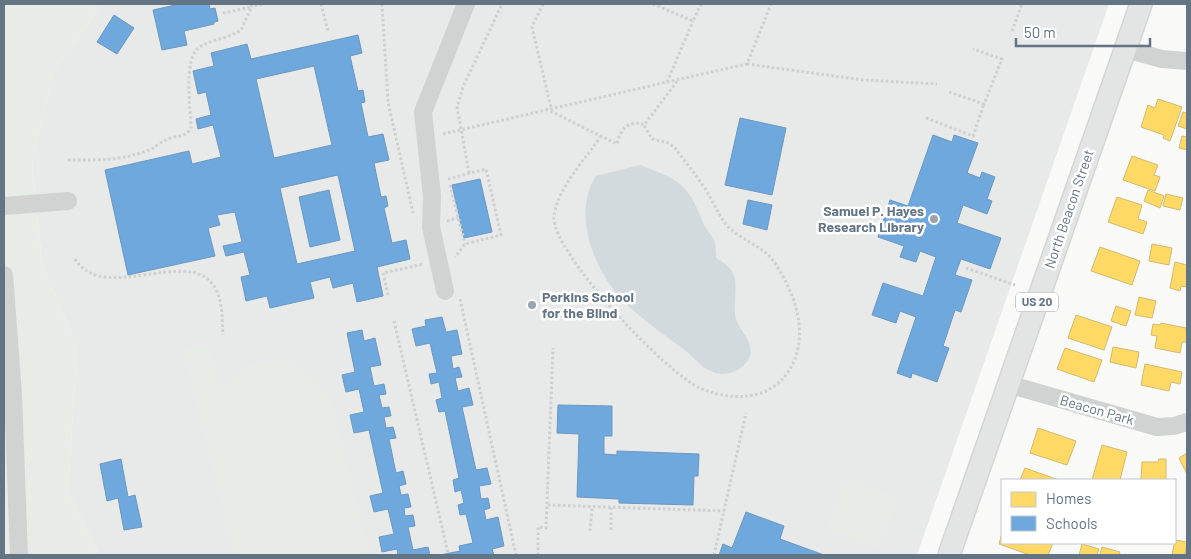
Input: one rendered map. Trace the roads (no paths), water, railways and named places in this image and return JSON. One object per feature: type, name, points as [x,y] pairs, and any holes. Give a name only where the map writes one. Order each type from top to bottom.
[{"type":"main road","name":"North Beacon Street","points":[[949,555],[1141,4]]},
{"type":"street","points":[[443,284],[431,227],[432,196],[423,112],[466,4]]},
{"type":"street","points":[[1125,49],[1162,59],[1187,61]]},
{"type":"street","points":[[4,206],[68,201]]},
{"type":"street","points":[[4,275],[13,393],[19,555]]},
{"type":"street","name":"Beacon Park","points":[[1008,384],[1157,426],[1174,426],[1187,422]]},
{"type":"place","name":"Samuel P. Hayes Research Library","points":[[934,219]]},
{"type":"place","name":"Perkins School for the Blind","points":[[532,305]]}]
